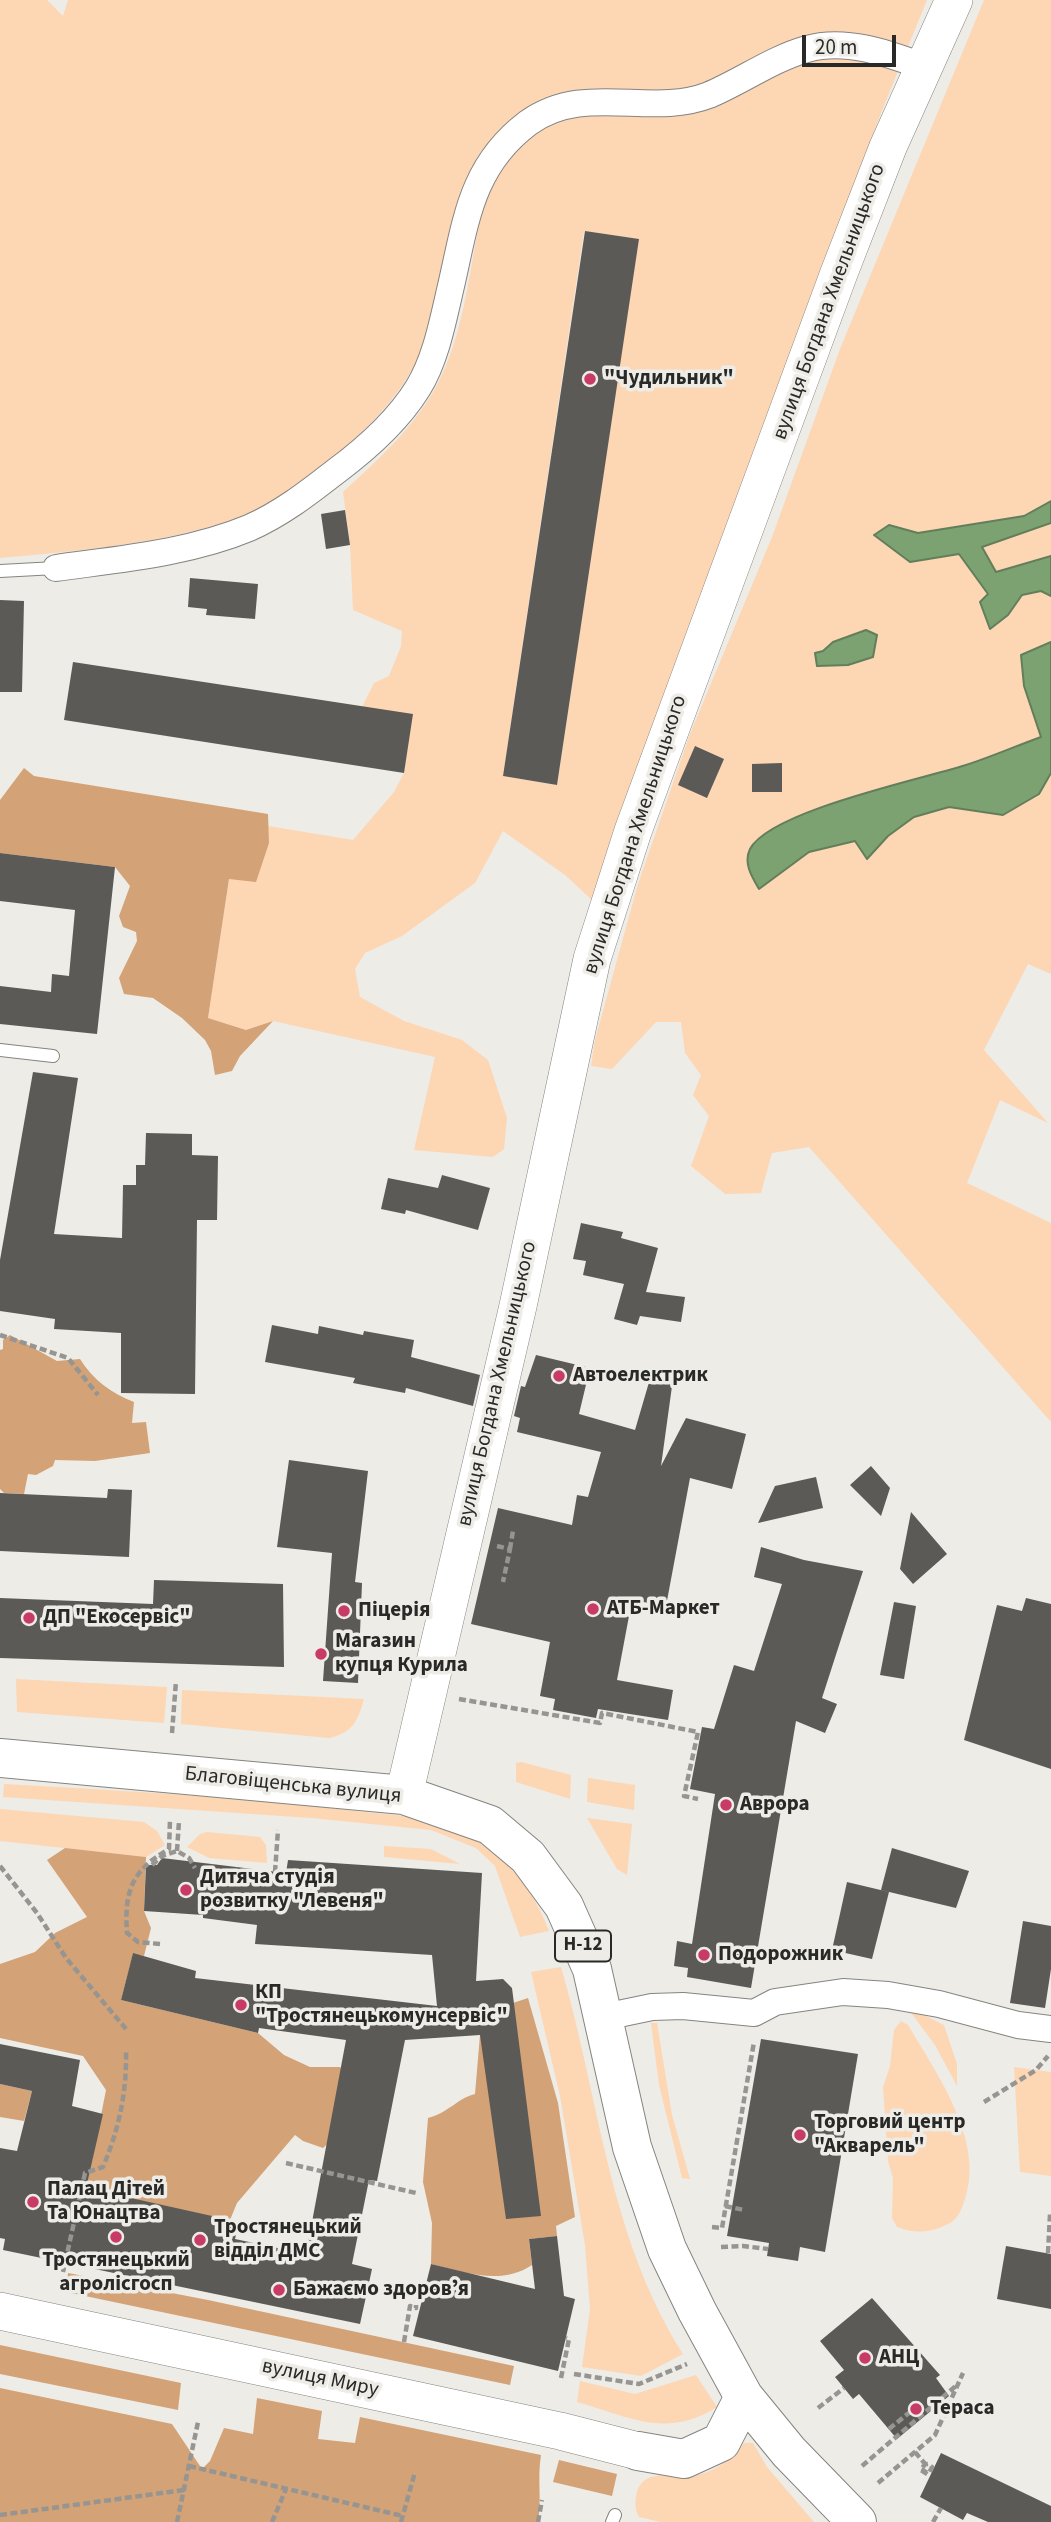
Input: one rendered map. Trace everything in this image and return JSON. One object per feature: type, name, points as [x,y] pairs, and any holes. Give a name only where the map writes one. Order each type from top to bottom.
[{"type":"main road","name":"Благовіщенська вулиця","points":[[0,1758],[404,1795],[490,1825],[528,1857],[564,1906],[582,1942],[604,2017],[632,2147],[667,2249],[724,2365],[744,2398],[789,2452],[858,2522]]},
{"type":"main road","points":[[638,2451],[684,2459],[721,2442],[744,2398]]},
{"type":"street","name":"вулиця Богдана Хмельницького","points":[[404,1795],[518,1306],[592,959],[633,831],[771,464],[844,260],[922,66],[954,0]]},
{"type":"street","points":[[56,568],[194,545],[250,528],[293,504],[387,428],[419,387],[438,338],[474,192],[496,150],[531,121],[563,105],[598,100],[658,104],[707,96],[808,48],[844,46],[879,51],[922,66]]},
{"type":"street","points":[[604,2017],[652,2007],[683,2006],[754,2013],[775,2002],[843,1992],[927,2002],[1018,2025],[1051,2029]]},
{"type":"street","name":"вулиця Миру","points":[[0,2311],[533,2425],[638,2451]]},
{"type":"lane","points":[[0,572],[56,568]]},
{"type":"lane","points":[[0,1051],[53,1056]]},
{"type":"path","points":[[0,1335],[68,1359],[98,1395]]},
{"type":"path","points":[[503,1582],[513,1531]]},
{"type":"path","points":[[486,1543],[510,1549]]},
{"type":"path","points":[[172,1733],[176,1681]]},
{"type":"path","points":[[455,1698],[600,1723],[602,1713],[698,1732],[684,1796],[698,1799]]},
{"type":"path","points":[[160,1944],[138,1942],[127,1933],[125,1909],[136,1873],[146,1862],[169,1849],[170,1820]]},
{"type":"path","points":[[177,1851],[179,1821]]},
{"type":"path","points":[[275,1872],[278,1830]]},
{"type":"path","points":[[152,1865],[162,1856],[177,1851],[189,1858],[195,1868]]},
{"type":"path","points":[[0,1866],[37,1913],[66,1958],[126,2029]]},
{"type":"path","points":[[712,2227],[722,2228],[754,2041]]},
{"type":"path","points":[[63,2272],[85,2173],[103,2167],[118,2132],[127,2074],[126,2050]]},
{"type":"path","points":[[984,2102],[1036,2070],[1051,2053]]},
{"type":"path","points":[[285,2163],[416,2193]]},
{"type":"path","points":[[725,2206],[744,2210]]},
{"type":"path","points":[[1048,2253],[1051,2214]]},
{"type":"path","points":[[721,2248],[743,2246],[768,2249]]},
{"type":"path","points":[[404,2342],[410,2306],[416,2308],[416,2305]]},
{"type":"path","points":[[561,2378],[569,2339],[566,2338]]},
{"type":"path","points":[[574,2374],[639,2384],[688,2364]]},
{"type":"path","points":[[878,2483],[935,2435],[963,2373]]},
{"type":"path","points":[[862,2466],[958,2384]]},
{"type":"path","points":[[818,2408],[844,2388]]},
{"type":"path","points":[[889,2429],[915,2408],[920,2414]]},
{"type":"path","points":[[177,2522],[198,2422]]},
{"type":"path","points":[[915,2452],[920,2459],[926,2465],[923,2471],[929,2473],[932,2467],[928,2464],[925,2464],[921,2470],[930,2476]]},
{"type":"path","points":[[188,2466],[403,2516]]},
{"type":"path","points":[[401,2522],[415,2472]]},
{"type":"path","points":[[272,2522],[286,2489]]},
{"type":"path","points":[[0,2515],[184,2490]]},
{"type":"path","points":[[538,2522],[542,2500]]},
{"type":"path","points":[[933,2522],[941,2508]]},
{"type":"shaded area","points":[[0,0],[47,0],[63,16],[68,0],[927,0],[881,113],[592,900],[565,875],[503,831],[475,883],[402,936],[365,953],[355,969],[360,997],[404,1021],[462,1040],[488,1060],[507,1118],[504,1149],[493,1157],[414,1150],[435,1057],[273,1021],[246,1030],[208,1018],[229,879],[269,843],[268,826],[353,840],[394,792],[404,773],[362,707],[374,683],[389,676],[401,646],[402,631],[353,610],[350,545],[343,492],[408,427],[430,397],[447,363],[464,304],[479,224],[459,196],[435,315],[416,364],[396,394],[372,422],[307,481],[262,508],[191,532],[112,546],[0,558]],"holes":[[[584,231],[638,239],[557,785],[503,776]]]},
{"type":"shaded area","points":[[984,0],[1051,0],[1051,974],[1028,964],[984,1050],[1048,1123],[1000,1100],[967,1183],[1051,1223],[1051,1422],[809,1147],[772,1153],[761,1193],[725,1194],[691,1166],[709,1116],[693,1095],[701,1075],[685,1053],[681,1022],[656,1022],[612,1069],[591,1066],[595,1040],[638,884],[690,734],[772,537],[840,349]]},
{"type":"shaded area","points":[[1051,501],[1051,523],[982,547],[996,572],[1051,556],[1051,596],[1041,591],[1022,595],[1008,615],[990,629],[980,602],[988,594],[959,554],[910,562],[874,535],[889,525],[918,533],[1024,516]]},
{"type":"shaded area","points":[[866,630],[877,635],[873,657],[848,665],[817,666],[815,653],[823,651],[833,642]]},
{"type":"shaded area","points":[[1051,642],[1051,773],[1039,794],[1003,815],[949,807],[914,817],[888,836],[867,859],[855,841],[809,852],[759,889],[748,865],[750,849],[763,835],[786,822],[849,798],[966,765],[1041,737],[1024,686],[1021,655]]},
{"type":"shaded area","points":[[24,768],[34,776],[268,814],[269,843],[256,882],[229,879],[208,1018],[246,1030],[273,1021],[240,1056],[232,1071],[215,1075],[211,1051],[205,1040],[182,1018],[153,998],[124,994],[119,978],[137,941],[136,932],[123,927],[119,916],[130,886],[115,867],[0,853],[0,800]]},
{"type":"shaded area","points":[[10,1335],[57,1361],[80,1359],[103,1385],[134,1402],[132,1423],[146,1422],[150,1453],[95,1461],[55,1460],[53,1466],[36,1475],[28,1474],[24,1494],[4,1493],[0,1489],[0,1350],[3,1349],[3,1340]]},
{"type":"shaded area","points":[[16,1679],[167,1687],[164,1723],[17,1712]]},
{"type":"shaded area","points":[[182,1690],[364,1699],[353,1725],[343,1733],[329,1738],[181,1724]]},
{"type":"shaded area","points":[[516,1763],[571,1775],[570,1799],[516,1782]]},
{"type":"shaded area","points":[[588,1778],[635,1785],[634,1810],[587,1802]]},
{"type":"shaded area","points":[[4,1784],[268,1801],[406,1816],[443,1824],[472,1837],[513,1870],[534,1898],[549,1931],[520,1937],[495,1866],[476,1848],[431,1830],[311,1818],[3,1797]]},
{"type":"shaded area","points":[[0,1809],[144,1822],[157,1831],[165,1845],[146,1857],[0,1841]]},
{"type":"shaded area","points":[[587,1818],[632,1824],[627,1875],[617,1869]]},
{"type":"shaded area","points":[[207,1832],[260,1837],[266,1845],[267,1863],[209,1858],[187,1847],[200,1834]]},
{"type":"shaded area","points":[[384,1846],[431,1849],[460,1864],[384,1857]]},
{"type":"shaded area","points":[[65,1848],[146,1857],[144,1911],[151,1928],[144,1956],[133,1954],[121,2000],[258,2033],[284,2055],[310,2067],[340,2067],[347,2075],[337,2135],[323,2148],[295,2135],[237,2203],[230,2220],[75,2265],[54,2261],[75,2163],[92,2161],[106,2090],[83,2056],[0,2038],[0,1964],[35,1952],[55,1933],[87,1917],[47,1860]]},
{"type":"shaded area","points":[[561,1967],[622,2214],[658,2309],[683,2354],[641,2376],[582,2367],[590,2309],[585,2245],[560,2096],[531,1972]]},
{"type":"shaded area","points":[[528,1998],[558,2103],[575,2217],[556,2226],[557,2236],[529,2239],[532,2265],[508,2275],[482,2275],[431,2264],[432,2223],[423,2182],[428,2118],[475,2094],[480,2035],[513,2003]]},
{"type":"shaded area","points":[[906,2006],[944,2025],[957,2064],[957,2086],[935,2045]]},
{"type":"shaded area","points":[[901,2021],[908,2025],[944,2086],[963,2131],[968,2154],[969,2177],[959,2213],[948,2224],[922,2232],[897,2227],[892,2218],[893,2178],[888,2161],[883,2087],[890,2066],[894,2030]]},
{"type":"shaded area","points":[[651,2023],[657,2023],[672,2115],[690,2179],[682,2178],[659,2085]]},
{"type":"shaded area","points":[[1014,2067],[1051,2072],[1051,2176],[1020,2172]]},
{"type":"shaded area","points":[[0,2084],[32,2091],[24,2121],[0,2117]]},
{"type":"shaded area","points":[[68,2273],[208,2300],[514,2366],[510,2385],[66,2292]]},
{"type":"shaded area","points":[[0,2345],[181,2383],[178,2410],[0,2374]]},
{"type":"shaded area","points":[[696,2375],[717,2407],[699,2417],[681,2422],[631,2419],[577,2402],[580,2381],[635,2394]]},
{"type":"shaded area","points":[[0,2388],[172,2424],[202,2469],[210,2461],[224,2428],[253,2434],[257,2398],[322,2411],[318,2439],[355,2443],[360,2417],[541,2455],[538,2522],[0,2522]]},
{"type":"shaded area","points":[[744,2443],[753,2443],[767,2467],[814,2522],[661,2522],[639,2517],[636,2496],[646,2480],[662,2475],[708,2472],[725,2462]]},
{"type":"shaded area","points":[[559,2460],[617,2474],[612,2496],[553,2482]]},
{"type":"building","name":"\"Чудильник\"","points":[[585,231],[639,239],[557,785],[503,776]]},
{"type":"building","points":[[345,510],[350,545],[326,549],[321,514]]},
{"type":"building","points":[[190,578],[258,584],[255,619],[206,615],[207,609],[188,607]]},
{"type":"building","points":[[0,600],[24,601],[22,692],[0,692]]},
{"type":"building","points":[[73,662],[413,714],[404,773],[64,720]]},
{"type":"building","points":[[695,746],[724,759],[707,798],[678,785]]},
{"type":"building","points":[[782,763],[782,792],[752,792],[752,764]]},
{"type":"building","points":[[0,853],[115,867],[97,1034],[0,1024],[0,986],[51,992],[52,974],[69,976],[75,910],[0,901]]},
{"type":"building","points":[[33,1072],[78,1078],[54,1234],[122,1238],[123,1185],[136,1185],[136,1165],[145,1165],[146,1133],[192,1134],[192,1155],[218,1156],[217,1220],[197,1220],[195,1394],[121,1393],[121,1333],[54,1329],[55,1319],[0,1311],[0,1260]]},
{"type":"building","points":[[442,1175],[490,1188],[478,1230],[406,1210],[405,1214],[381,1209],[388,1178],[438,1188]]},
{"type":"building","points":[[581,1223],[623,1232],[621,1238],[658,1248],[646,1292],[685,1297],[681,1322],[640,1316],[637,1325],[614,1319],[624,1284],[583,1275],[586,1261],[573,1259]]},
{"type":"building","points":[[272,1325],[318,1334],[319,1326],[363,1335],[364,1331],[414,1340],[411,1357],[480,1375],[473,1406],[406,1388],[405,1393],[353,1383],[355,1378],[265,1362]]},
{"type":"building","points":[[536,1355],[590,1368],[579,1414],[635,1430],[652,1372],[673,1379],[661,1466],[686,1418],[746,1434],[732,1489],[690,1478],[666,1606],[632,1600],[617,1680],[673,1690],[668,1720],[598,1709],[596,1718],[553,1710],[555,1699],[540,1696],[550,1642],[471,1624],[498,1508],[572,1525],[577,1495],[588,1497],[601,1452],[517,1432],[520,1418],[514,1416],[521,1386],[525,1387]]},
{"type":"building","points":[[289,1460],[368,1471],[355,1582],[362,1583],[358,1683],[323,1681],[332,1553],[277,1547]]},
{"type":"building","points":[[871,1466],[890,1488],[881,1516],[850,1485]]},
{"type":"building","points":[[816,1477],[823,1508],[758,1523],[775,1486]]},
{"type":"building","points":[[108,1489],[132,1490],[129,1557],[0,1551],[0,1493],[107,1498]]},
{"type":"building","points":[[911,1512],[947,1554],[913,1584],[900,1569]]},
{"type":"building","points":[[761,1547],[804,1560],[863,1571],[822,1698],[837,1704],[825,1733],[796,1721],[751,1988],[687,1977],[688,1968],[674,1966],[677,1941],[692,1944],[715,1794],[690,1789],[702,1727],[714,1729],[734,1665],[754,1671],[782,1584],[754,1577]]},
{"type":"building","points":[[154,1580],[283,1584],[284,1667],[0,1658],[0,1598],[153,1604]]},
{"type":"building","points":[[1026,1598],[1051,1604],[1051,1769],[964,1740],[997,1605],[1022,1611]]},
{"type":"building","points":[[894,1602],[916,1606],[904,1679],[880,1675]]},
{"type":"building","points":[[892,1848],[969,1871],[956,1908],[881,1890]]},
{"type":"building","points":[[162,1858],[286,1873],[288,1860],[482,1873],[476,1981],[503,1979],[512,1988],[541,2216],[506,2219],[480,2035],[405,2040],[377,2181],[369,2180],[352,2264],[372,2269],[360,2324],[3,2250],[5,2239],[0,2238],[0,2148],[17,2151],[32,2091],[0,2084],[0,2044],[80,2060],[72,2106],[103,2114],[86,2188],[239,2222],[235,2239],[306,2254],[346,2040],[259,2028],[258,2033],[121,2000],[133,1953],[196,1971],[195,1978],[437,2006],[432,1955],[255,1944],[257,1925],[203,1918],[203,1915],[144,1911],[146,1865],[157,1865]]},
{"type":"building","points":[[847,1882],[889,1892],[872,1959],[832,1950]]},
{"type":"building","points":[[1023,1921],[1051,1926],[1051,1969],[1045,2008],[1010,2003]]},
{"type":"building","name":"Торговий центр \"Акварель\"","points":[[761,2039],[858,2054],[825,2252],[800,2247],[798,2261],[767,2256],[769,2243],[727,2236]]},
{"type":"building","points":[[557,2236],[564,2296],[575,2299],[558,2371],[413,2336],[431,2264],[535,2289],[529,2239]]},
{"type":"building","points":[[1006,2246],[1051,2254],[1051,2309],[997,2299]]},
{"type":"building","points":[[872,2298],[940,2375],[936,2378],[949,2396],[897,2439],[859,2394],[853,2399],[835,2377],[844,2370],[820,2341]]},
{"type":"building","points":[[941,2453],[1051,2506],[1051,2522],[988,2522],[967,2513],[963,2520],[920,2497]]},
{"type":"place","name":"\"Чудильник\"","points":[[590,379]]},
{"type":"place","name":"Автоелектрик","points":[[559,1376]]},
{"type":"place","name":"АТБ-Маркет","points":[[593,1609]]},
{"type":"place","name":"Піцерія","points":[[344,1611]]},
{"type":"place","name":"ДП \"Екосервіс\"","points":[[29,1618]]},
{"type":"place","name":"Магазин купця Курила","points":[[321,1654]]},
{"type":"place","name":"Аврора","points":[[726,1805]]},
{"type":"place","name":"Дитяча студія розвитку \"Левеня\"","points":[[186,1890]]},
{"type":"place","name":"Подорожник","points":[[704,1955]]},
{"type":"place","name":"КП \"Тростянецькомунсервіс\"","points":[[241,2005]]},
{"type":"place","name":"Торговий центр \"Акварель\"","points":[[800,2135]]},
{"type":"place","name":"Палац Дітей Та Юнацтва","points":[[33,2202]]},
{"type":"place","name":"Тростянецький агролісгосп","points":[[116,2237]]},
{"type":"place","name":"Тростянецький відділ ДМС","points":[[200,2240]]},
{"type":"place","name":"Бажаємо здоровʼя","points":[[279,2290]]},
{"type":"place","name":"АНЦ","points":[[865,2358]]},
{"type":"place","name":"Тераса","points":[[916,2409]]}]
